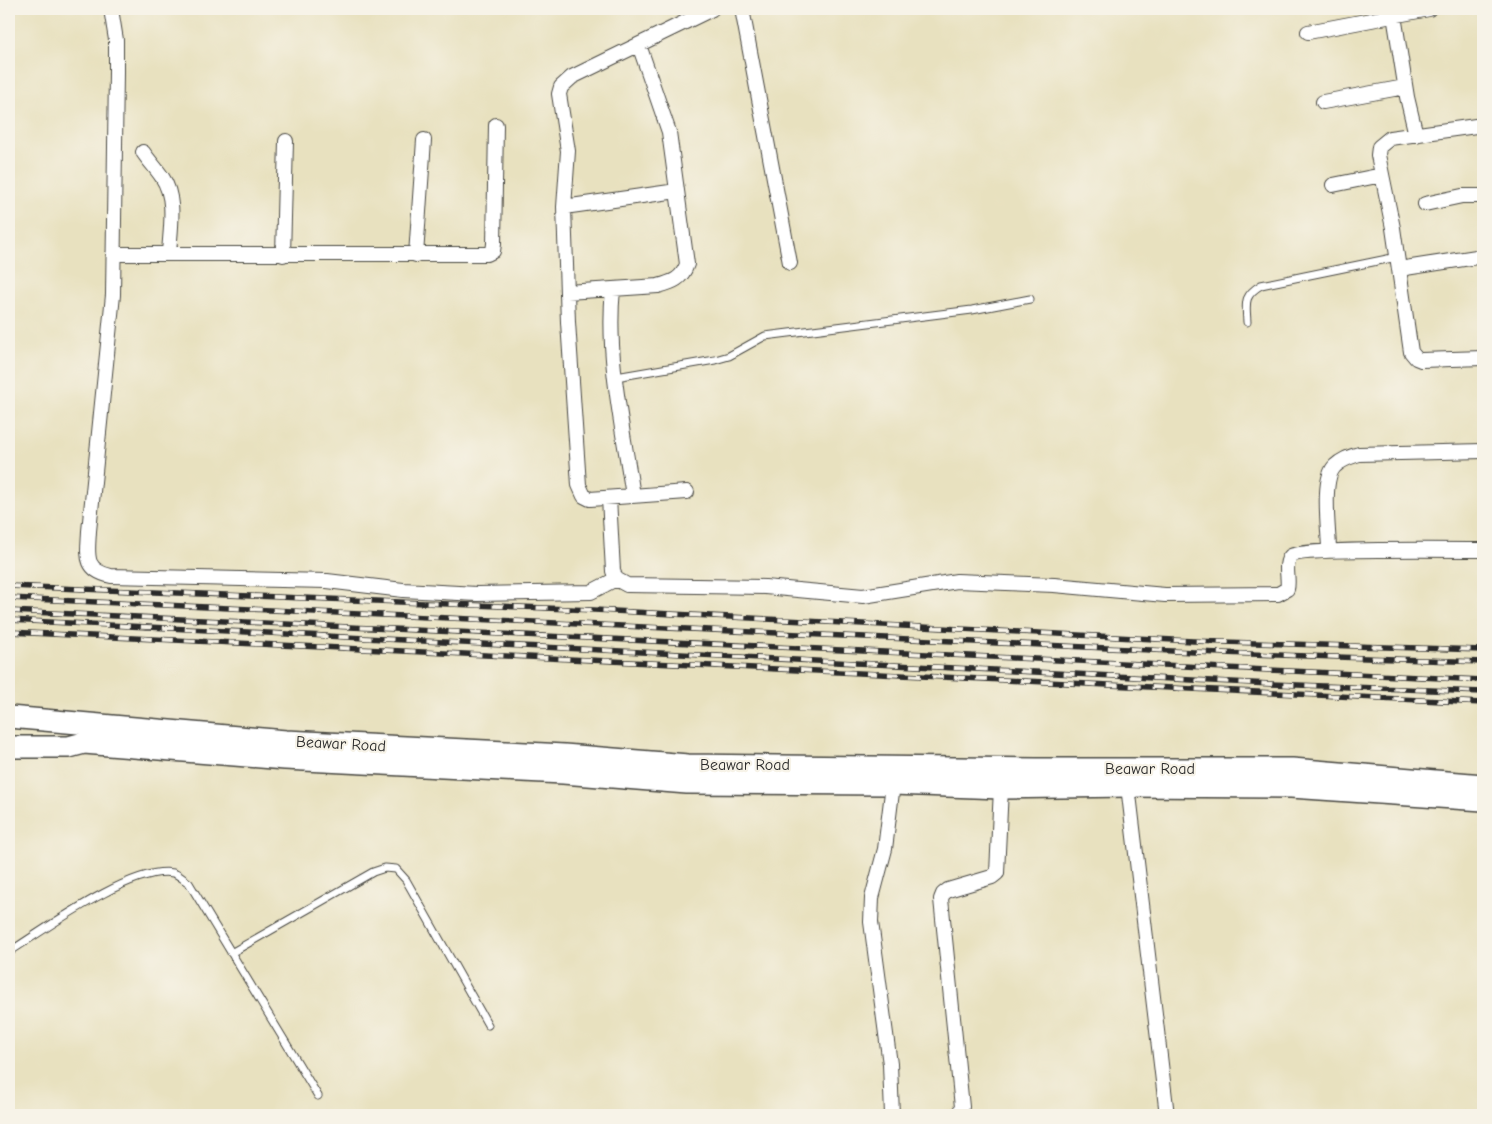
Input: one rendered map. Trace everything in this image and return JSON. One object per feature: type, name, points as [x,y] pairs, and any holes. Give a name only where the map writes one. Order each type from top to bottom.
[{"type":"main road","name":"Beawar Road","points":[[9,717],[286,741],[564,755],[688,765],[1037,769],[1292,769],[1483,785]]},
{"type":"main road","name":"Beawar Road","points":[[9,748],[69,747],[84,743],[285,759],[563,773],[687,783],[893,784],[1001,788],[1128,786],[1291,787],[1483,800]]},
{"type":"street","points":[[111,9],[116,40],[113,295],[89,531],[88,558],[95,571],[111,576],[327,581],[403,590],[477,594],[591,592],[616,579]]},
{"type":"street","points":[[687,492],[590,498],[584,496],[578,485],[564,207],[569,168],[559,94],[561,88],[572,77],[712,9]]},
{"type":"street","points":[[742,9],[790,263]]},
{"type":"street","points":[[1308,32],[1393,12],[1429,9]]},
{"type":"street","points":[[1393,12],[1405,87],[1416,135]]},
{"type":"street","points":[[567,292],[658,286],[671,282],[683,275],[687,264],[669,132],[639,45]]},
{"type":"street","points":[[1323,102],[1405,87]]},
{"type":"street","points":[[113,254],[481,255],[493,251],[496,125]]},
{"type":"street","points":[[1483,126],[1390,138],[1379,147],[1409,346],[1416,358],[1421,360],[1483,358]]},
{"type":"street","points":[[416,255],[424,140]]},
{"type":"street","points":[[283,255],[286,141]]},
{"type":"street","points":[[143,152],[162,177],[168,189],[171,213],[169,254]]},
{"type":"street","points":[[1333,185],[1382,175]]},
{"type":"street","points":[[564,207],[677,192]]},
{"type":"street","points":[[1425,204],[1462,196],[1483,196]]},
{"type":"street","points":[[1398,263],[1483,256]]},
{"type":"street","points":[[613,289],[611,314],[616,377],[633,496]]},
{"type":"street","points":[[1329,550],[1327,484],[1333,467],[1344,459],[1360,454],[1483,451]]},
{"type":"street","points":[[609,498],[612,560],[616,579],[627,585],[765,587],[863,596],[957,581],[1054,585],[1165,595],[1278,594],[1287,590],[1287,563],[1292,555],[1305,551],[1483,550]]},
{"type":"street","points":[[892,1115],[890,1064],[871,922],[872,898],[885,850],[893,784]]},
{"type":"street","points":[[1128,786],[1167,1115]]},
{"type":"street","points":[[958,1115],[962,1107],[941,899],[948,890],[992,877],[997,873],[1001,788]]},
{"type":"lane","points":[[1247,322],[1246,300],[1251,291],[1261,285],[1398,263]]},
{"type":"lane","points":[[616,377],[715,360],[729,356],[765,336],[972,310],[1030,299]]},
{"type":"lane","points":[[231,953],[373,872],[385,868],[396,869],[406,880],[488,1025]]},
{"type":"lane","points":[[9,952],[112,887],[159,873],[174,873],[189,883],[318,1096]]},
{"type":"railway","points":[[9,586],[594,610],[1193,641],[1483,650]]},
{"type":"railway","points":[[9,598],[1194,652],[1483,662]]},
{"type":"railway","points":[[9,611],[1483,680]]},
{"type":"railway","points":[[9,620],[1271,684],[1483,692]]},
{"type":"railway","points":[[9,632],[1483,703]]}]
